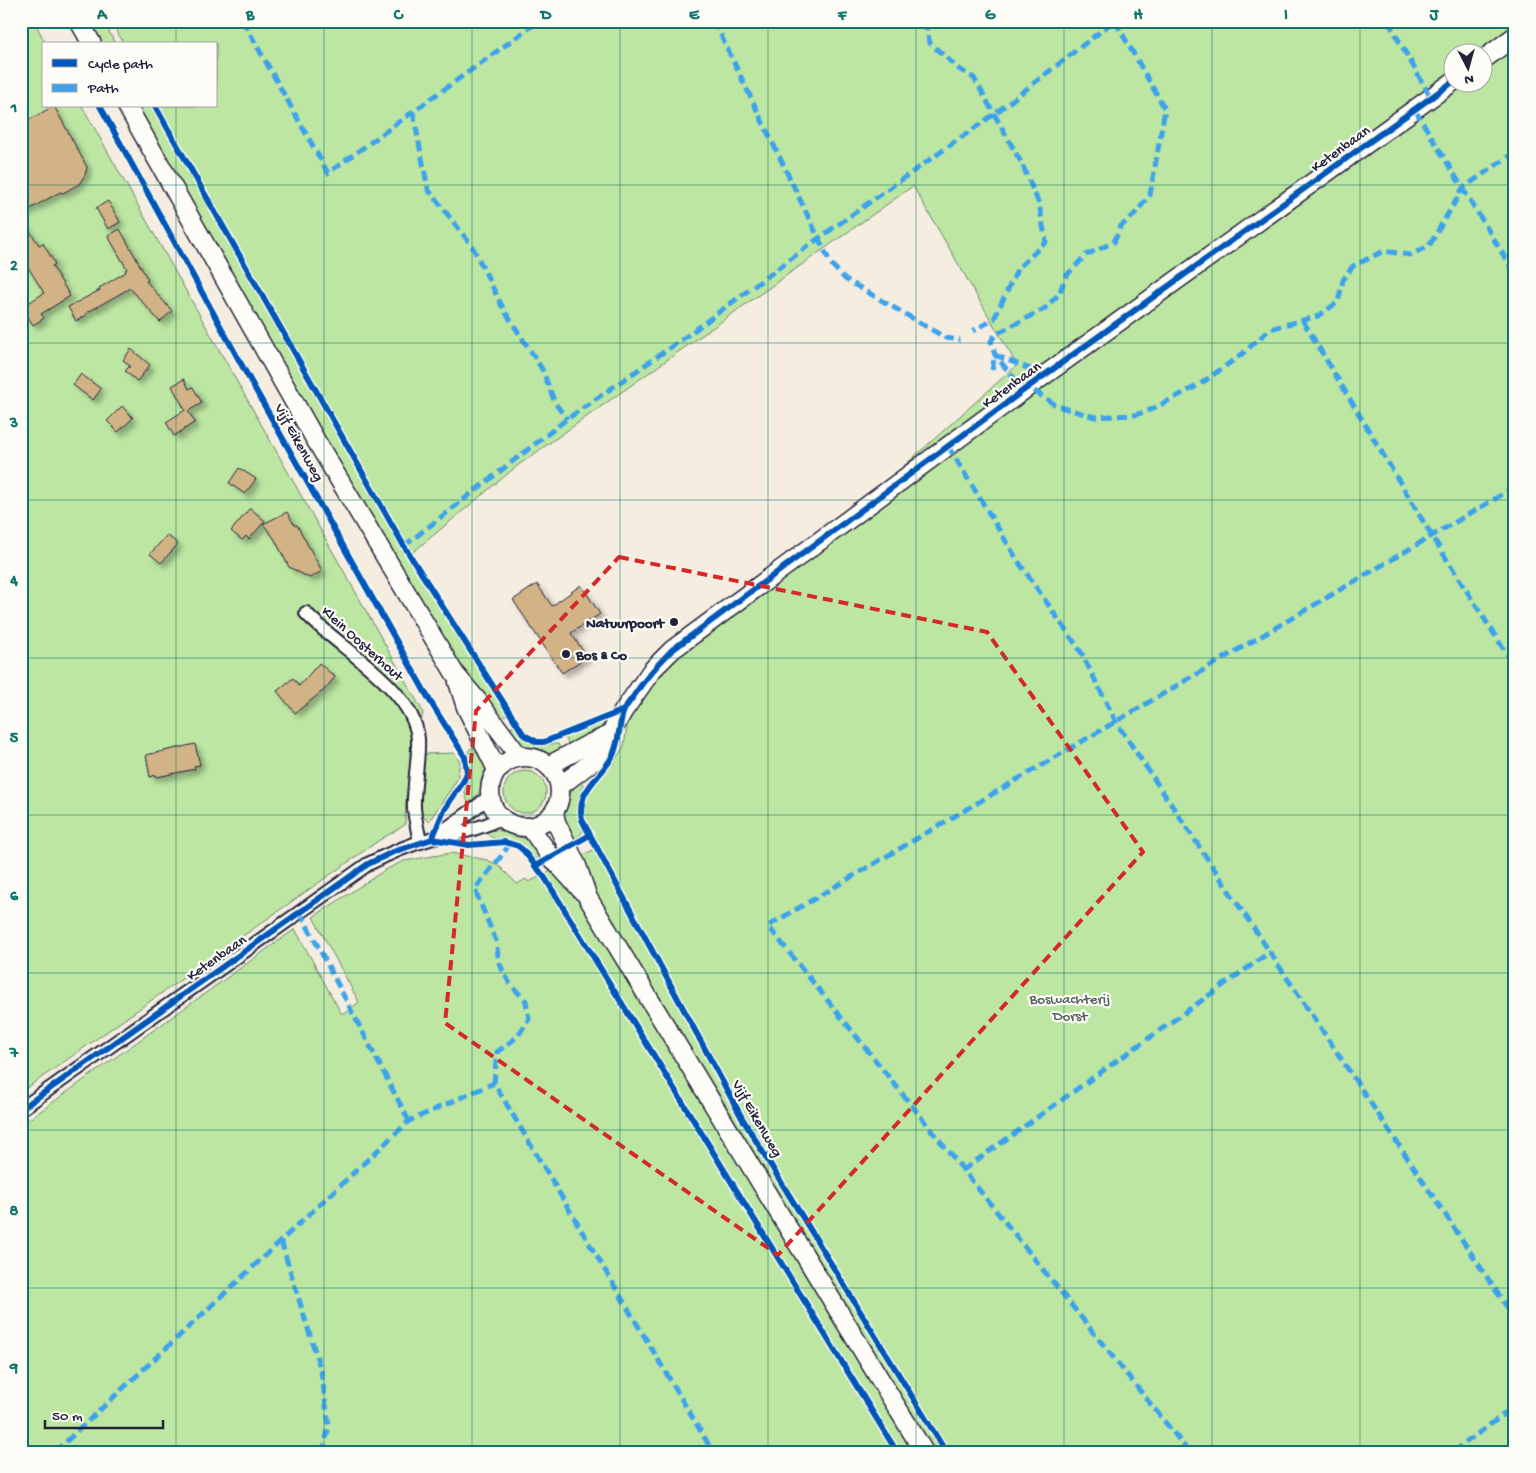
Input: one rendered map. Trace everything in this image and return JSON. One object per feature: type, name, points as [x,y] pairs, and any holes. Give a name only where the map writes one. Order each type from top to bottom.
[{"type":"main road","points":[[79,21],[91,42]]},
{"type":"main road","points":[[1494,52],[1515,36]]},
{"type":"main road","name":"Ketenbaan","points":[[560,786],[593,761],[624,710],[652,670],[672,650],[1028,387],[1444,88]]},
{"type":"main road","name":"Vijf Eikenweg","points":[[128,108],[315,439],[455,674],[477,700],[515,752],[522,757]]},
{"type":"main road","name":"Vijf Eikenweg","points":[[455,674],[466,707],[497,770]]},
{"type":"main road","points":[[548,766],[610,735]]},
{"type":"main road","points":[[522,757],[540,760],[548,766],[558,779],[560,786],[559,800],[554,812],[544,822],[530,827],[514,826],[501,818],[492,804],[490,796],[491,781],[497,770],[513,759],[522,757]]},
{"type":"main road","name":"Vijf Eikenweg","points":[[554,812],[556,822],[577,866],[588,898]]},
{"type":"main road","name":"Vijf Eikenweg","points":[[530,827],[551,857],[588,898],[924,1452]]},
{"type":"street","name":"Klein Oosterhout","points":[[306,613],[316,624],[372,669],[398,697],[413,719],[418,738],[414,808],[426,841]]},
{"type":"street","name":"Ketenbaan","points":[[426,841],[470,812],[490,796]]},
{"type":"street","name":"Ketenbaan","points":[[21,1109],[368,864],[393,852],[426,841],[479,828],[501,818]]},
{"type":"highlighted area","points":[[619,557],[987,632],[1143,852],[778,1255],[445,1023],[476,711]]},
{"type":"green space","points":[[21,21],[34,21],[45,42],[42,42],[42,108],[83,108],[423,712],[406,797],[405,825],[378,841],[21,1092]]},
{"type":"green space","points":[[88,21],[103,21],[115,42],[100,42]]},
{"type":"green space","name":"Boswachterij Dorst","points":[[111,21],[1515,21],[1515,1452],[21,1452],[21,1125],[295,929],[341,1013],[345,1013],[359,1002],[313,917],[385,870],[404,861],[451,853],[487,860],[498,865],[517,884],[526,879],[529,882],[599,847],[585,818],[586,795],[612,765],[624,746],[628,720],[660,672],[667,664],[703,639],[699,632],[821,540],[1017,365],[913,186],[517,466],[412,553],[159,108],[218,108],[218,42],[123,42]]},
{"type":"green space","points":[[137,108],[152,108],[384,516],[507,714],[499,720],[482,699],[452,652],[363,505]]},
{"type":"green space","points":[[607,721],[592,736],[571,749],[565,737]]},
{"type":"green space","points":[[515,727],[526,740],[537,746],[558,744],[563,753],[544,754],[526,749],[512,737],[506,729]]},
{"type":"green space","points":[[480,745],[487,768],[480,791],[469,804],[465,793],[470,775],[468,752],[471,748]]},
{"type":"green space","points":[[454,753],[460,762],[457,780],[429,821],[424,818],[421,810],[423,754]]},
{"type":"green space","points":[[525,771],[540,777],[546,792],[540,807],[525,813],[510,807],[504,792],[510,777]]},
{"type":"green space","points":[[580,780],[583,787],[577,809],[583,831],[570,842],[563,818],[571,792]]},
{"type":"green space","points":[[499,830],[529,840],[543,858],[539,860],[518,843],[491,837],[486,831]]},
{"type":"building","points":[[50,108],[55,108],[87,167],[85,175],[79,184],[63,193],[60,192],[21,214],[21,124]]},
{"type":"building","points":[[108,201],[120,222],[108,229],[96,208]]},
{"type":"building","points":[[21,218],[39,245],[43,243],[55,264],[52,266],[70,296],[41,314],[44,318],[33,325],[22,307],[44,293],[21,256]]},
{"type":"building","points":[[120,229],[148,280],[146,281],[172,311],[160,322],[130,288],[76,321],[68,307],[100,290],[99,288],[126,272],[125,270],[127,269],[108,236]]},
{"type":"building","points":[[131,349],[150,365],[137,381],[125,371],[130,366],[123,360]]},
{"type":"building","points":[[81,374],[101,389],[93,400],[73,385]]},
{"type":"building","points":[[184,379],[189,389],[193,387],[202,403],[188,411],[195,422],[174,436],[166,422],[185,410],[172,386]]},
{"type":"building","points":[[122,406],[133,418],[118,432],[107,421]]},
{"type":"building","points":[[239,468],[256,479],[245,494],[229,483]]},
{"type":"building","points":[[250,508],[265,521],[249,539],[246,536],[242,540],[231,531]]},
{"type":"building","points":[[287,512],[295,526],[297,525],[322,571],[310,578],[289,567],[274,538],[263,524]]},
{"type":"building","points":[[167,535],[178,544],[161,563],[150,554]]},
{"type":"building","points":[[537,584],[552,606],[581,585],[600,614],[571,633],[587,657],[562,673],[513,600]]},
{"type":"building","points":[[319,663],[335,677],[324,690],[295,713],[277,691],[293,678],[299,686]]},
{"type":"building","points":[[195,744],[200,765],[194,766],[195,769],[150,777],[146,755]]},
{"type":"marked path","points":[[243,21],[328,173],[539,21]]},
{"type":"marked path","points":[[714,21],[831,264],[845,279],[946,338],[960,340]]},
{"type":"marked path","points":[[924,21],[930,43],[959,69],[974,78],[1022,164],[1039,204],[1046,242],[1018,268],[994,319],[973,331]]},
{"type":"marked path","points":[[404,546],[567,419],[684,338],[819,238],[993,115],[1114,21]]},
{"type":"marked path","points":[[1115,21],[1165,109],[1150,195],[1133,216],[1121,226],[1114,242],[1086,255],[1066,276],[1059,294],[1044,309],[996,334],[991,341],[995,355],[1013,377],[1057,406],[1095,417],[1135,415],[1150,410],[1199,385],[1242,354],[1270,329],[1318,316],[1338,302],[1343,280],[1353,266],[1384,251],[1410,255],[1429,246],[1463,188],[1515,152]]},
{"type":"marked path","points":[[1388,21],[1431,98]]},
{"type":"marked path","points":[[1415,110],[1515,274]]},
{"type":"marked path","points":[[413,112],[428,189],[472,246],[504,310],[542,369],[555,403],[567,419]]},
{"type":"marked path","points":[[1303,321],[1432,536],[1515,667]]},
{"type":"marked path","points":[[995,355],[1045,375]]},
{"type":"marked path","points":[[992,370],[995,355]]},
{"type":"marked path","points":[[948,446],[1018,561],[1081,652],[1116,722],[1515,1319]]},
{"type":"marked path","points":[[1189,1452],[768,926],[1515,487]]},
{"type":"marked path","points":[[510,843],[475,890],[496,941],[499,963],[510,984],[526,1001],[529,1019],[517,1037],[497,1052],[494,1083],[713,1452]]},
{"type":"marked path","points":[[300,912],[409,1121]]},
{"type":"marked path","points":[[963,1170],[1270,952]]},
{"type":"marked path","points":[[55,1452],[409,1121],[494,1083]]},
{"type":"marked path","points":[[281,1241],[321,1371],[329,1426],[321,1452]]},
{"type":"marked path","points":[[1453,1452],[1515,1406]]},
{"type":"cycle path","points":[[946,1452],[742,1118],[582,820],[582,801],[585,793],[612,757],[625,708],[648,676],[672,650],[1028,387],[1444,88]]},
{"type":"cycle path","points":[[101,108],[245,371],[430,701],[465,757],[467,773],[444,810],[432,839]]},
{"type":"cycle path","points":[[156,108],[404,546],[524,735],[537,742],[544,742],[624,710]]},
{"type":"cycle path","points":[[535,866],[590,835]]},
{"type":"cycle path","points":[[21,1109],[368,864],[393,852],[432,839],[469,845],[505,842],[518,846],[545,878],[897,1452]]},
{"type":"place","name":"Natuurpoort","points":[[674,622]]},
{"type":"place","name":"Bos & Co","points":[[566,654]]}]
